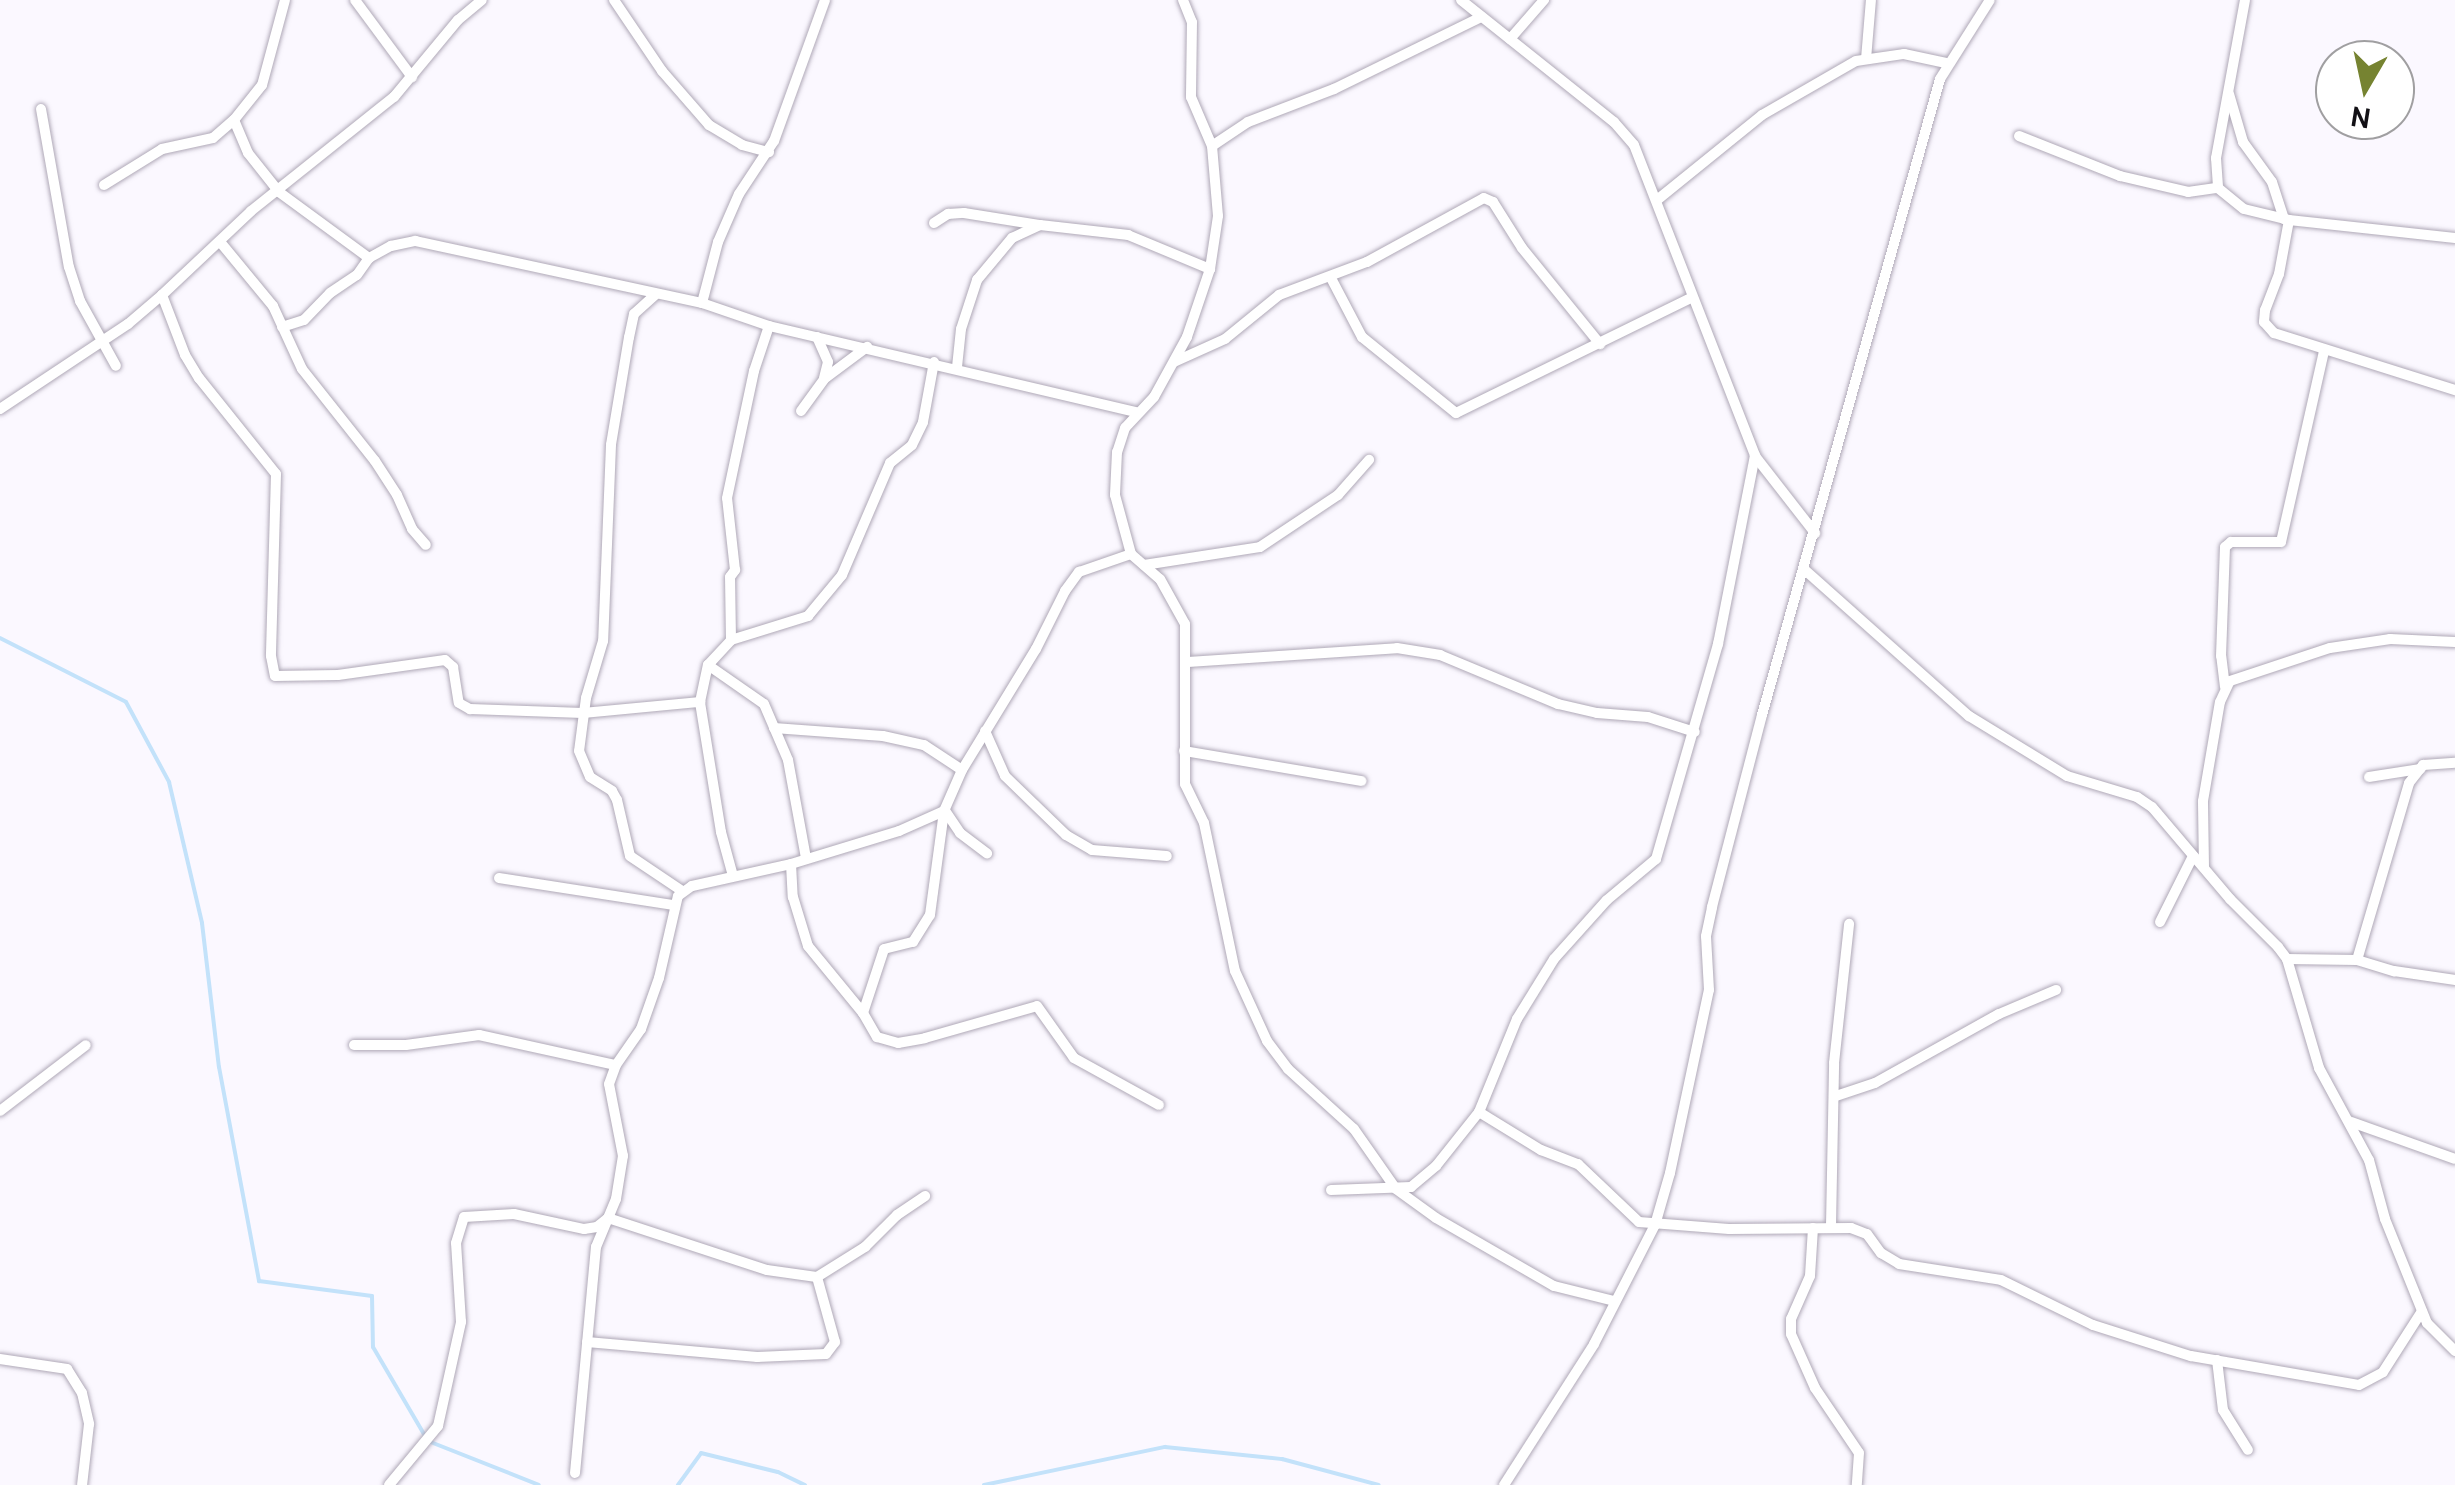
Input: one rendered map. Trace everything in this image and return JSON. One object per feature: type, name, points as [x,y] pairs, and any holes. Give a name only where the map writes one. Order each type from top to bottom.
[{"type":"street","points":[[104,184],[162,149],[213,138],[234,120],[262,85],[284,0]]},
{"type":"street","points":[[356,0],[412,76]]},
{"type":"street","points":[[0,409],[102,341],[162,295],[250,211],[347,138],[412,76],[458,20],[482,0]]},
{"type":"street","points":[[614,0],[662,71],[709,125],[742,145],[769,152]]},
{"type":"street","points":[[702,303],[712,258],[730,214],[769,152],[825,0]]},
{"type":"street","points":[[1182,0],[1192,22],[1191,97],[1212,146],[1220,200],[1210,268],[1174,362],[1154,397],[1125,428],[1115,474],[1115,495],[1131,554],[1177,604],[1185,624],[1185,784],[1204,823],[1226,932],[1248,1007],[1288,1069],[1354,1129],[1396,1189],[1436,1218],[1554,1286],[1614,1301]]},
{"type":"street","points":[[1461,0],[1622,130],[1643,162],[1690,298],[1756,456],[1816,534]]},
{"type":"street","points":[[1510,39],[1544,0]]},
{"type":"street","points":[[1866,59],[1870,0]]},
{"type":"street","points":[[1504,1485],[1594,1344],[1654,1225],[1670,1173],[1709,990],[1706,936],[1712,907],[1946,63],[1990,0]]},
{"type":"street","points":[[2245,0],[2214,173],[2218,188],[2244,209],[2286,220],[2455,238]]},
{"type":"street","points":[[1212,146],[1248,122],[1334,89],[1481,17]]},
{"type":"street","points":[[1657,200],[1762,115],[1822,79],[1866,59],[1904,54],[1946,63]]},
{"type":"street","points":[[2228,90],[2242,142],[2272,182],[2286,220],[2280,274],[2264,322],[2274,333],[2324,351],[2455,390]]},
{"type":"street","points":[[41,109],[69,267],[116,366]]},
{"type":"street","points":[[234,120],[248,153],[279,192],[368,258]]},
{"type":"street","points":[[2019,136],[2120,176],[2188,192],[2218,188]]},
{"type":"street","points":[[1174,362],[1225,340],[1279,294],[1331,278],[1487,198],[1600,344]]},
{"type":"street","points":[[934,222],[948,214],[964,213],[1128,235],[1210,268]]},
{"type":"street","points":[[957,366],[961,328],[977,280],[1012,238],[1040,225]]},
{"type":"street","points":[[220,243],[272,306],[302,368],[381,470],[412,529],[426,544]]},
{"type":"street","points":[[282,327],[304,320],[330,293],[357,275],[368,258],[391,246],[438,244],[702,303],[769,326],[957,366],[1136,412]]},
{"type":"street","points":[[1331,278],[1362,336],[1456,413],[1690,298]]},
{"type":"street","points":[[162,295],[176,336],[199,378],[276,474],[270,656],[275,676],[338,676],[444,660],[453,667],[459,703],[470,709],[583,713],[700,702]]},
{"type":"street","points":[[656,295],[634,314],[628,337],[611,445],[603,642],[583,713],[580,763],[616,800],[630,856],[682,891]]},
{"type":"street","points":[[731,640],[730,577],[735,570],[727,498],[754,372],[769,326]]},
{"type":"street","points":[[817,337],[828,362],[824,379]]},
{"type":"street","points":[[801,411],[824,379],[866,347]]},
{"type":"street","points":[[2204,868],[2203,801],[2226,688],[2221,656],[2224,547],[2231,542],[2281,542],[2299,478],[2324,351]]},
{"type":"street","points":[[733,876],[721,832],[700,702],[708,665],[731,640],[808,616],[842,575],[890,463],[912,445],[923,422],[934,362]]},
{"type":"street","points":[[1331,1190],[1411,1187],[1436,1166],[1479,1112],[1517,1019],[1547,969],[1606,900],[1656,858],[1718,644],[1756,456]]},
{"type":"street","points":[[1144,565],[1260,546],[1338,495],[1369,460]]},
{"type":"street","points":[[863,1014],[884,949],[893,943],[913,942],[930,915],[945,810],[962,770],[1078,572],[1131,554]]},
{"type":"street","points":[[1805,570],[1969,716],[2067,776],[2137,797],[2165,818],[2204,868],[2287,959],[2319,1068],[2369,1160],[2385,1219],[2426,1323],[2455,1351]]},
{"type":"street","points":[[2226,688],[2246,674],[2330,648],[2390,639],[2455,642]]},
{"type":"street","points":[[1188,662],[1398,648],[1440,655],[1558,704],[1596,713],[1648,717],[1695,732]]},
{"type":"street","points":[[708,665],[764,704],[788,760],[806,858]]},
{"type":"street","points":[[774,728],[882,736],[924,745],[962,770]]},
{"type":"street","points":[[985,731],[1006,776],[1066,835],[1092,850],[1167,856]]},
{"type":"street","points":[[1184,751],[1361,781]]},
{"type":"street","points":[[2369,777],[2432,763],[2455,763]]},
{"type":"street","points":[[2357,960],[2395,822],[2420,768]]},
{"type":"street","points":[[575,1474],[596,1247],[608,1218],[623,1156],[609,1084],[616,1065],[641,1030],[659,978],[674,905],[682,891],[791,864],[898,830],[945,810]]},
{"type":"street","points":[[945,810],[960,833],[987,854]]},
{"type":"street","points":[[2160,922],[2194,856]]},
{"type":"street","points":[[791,864],[793,897],[808,946],[863,1014],[876,1037],[898,1043],[1037,1006],[1074,1058],[1160,1105]]},
{"type":"street","points":[[499,878],[674,905]]},
{"type":"street","points":[[1831,1225],[1834,1063],[1849,924]]},
{"type":"street","points":[[2287,959],[2357,960],[2394,971],[2455,980]]},
{"type":"street","points":[[1836,1096],[1875,1083],[1999,1014],[2056,990]]},
{"type":"street","points":[[354,1045],[406,1045],[479,1035],[616,1065]]},
{"type":"street","points":[[0,1111],[86,1044]]},
{"type":"street","points":[[1479,1112],[1540,1150],[1578,1164],[1638,1222],[1813,1228],[1831,1225],[1862,1230],[1899,1264],[2001,1280],[2092,1326],[2217,1360],[2359,1385],[2384,1372],[2422,1312]]},
{"type":"street","points":[[2351,1122],[2455,1160]]},
{"type":"street","points":[[608,1218],[767,1270],[817,1277],[865,1247],[896,1215],[925,1196]]},
{"type":"street","points":[[391,1483],[438,1426],[462,1322],[456,1242],[464,1217],[514,1214],[584,1228],[598,1227],[608,1218]]},
{"type":"street","points":[[1813,1228],[1810,1276],[1791,1319],[1790,1334],[1810,1379],[1858,1453],[1857,1485]]},
{"type":"street","points":[[587,1342],[756,1357],[826,1354],[835,1342],[817,1277]]},
{"type":"street","points":[[0,1358],[67,1369],[82,1393],[89,1424],[82,1485]]},
{"type":"street","points":[[2217,1360],[2223,1410],[2248,1450]]},
{"type":"waterway","points":[[0,638],[126,702],[169,782],[202,923],[219,1067],[259,1281],[372,1296],[373,1347],[428,1441],[539,1485]]},
{"type":"waterway","points":[[984,1485],[1165,1447],[1282,1459],[1379,1485]]},
{"type":"waterway","points":[[678,1485],[701,1453],[778,1472],[805,1485]]}]
